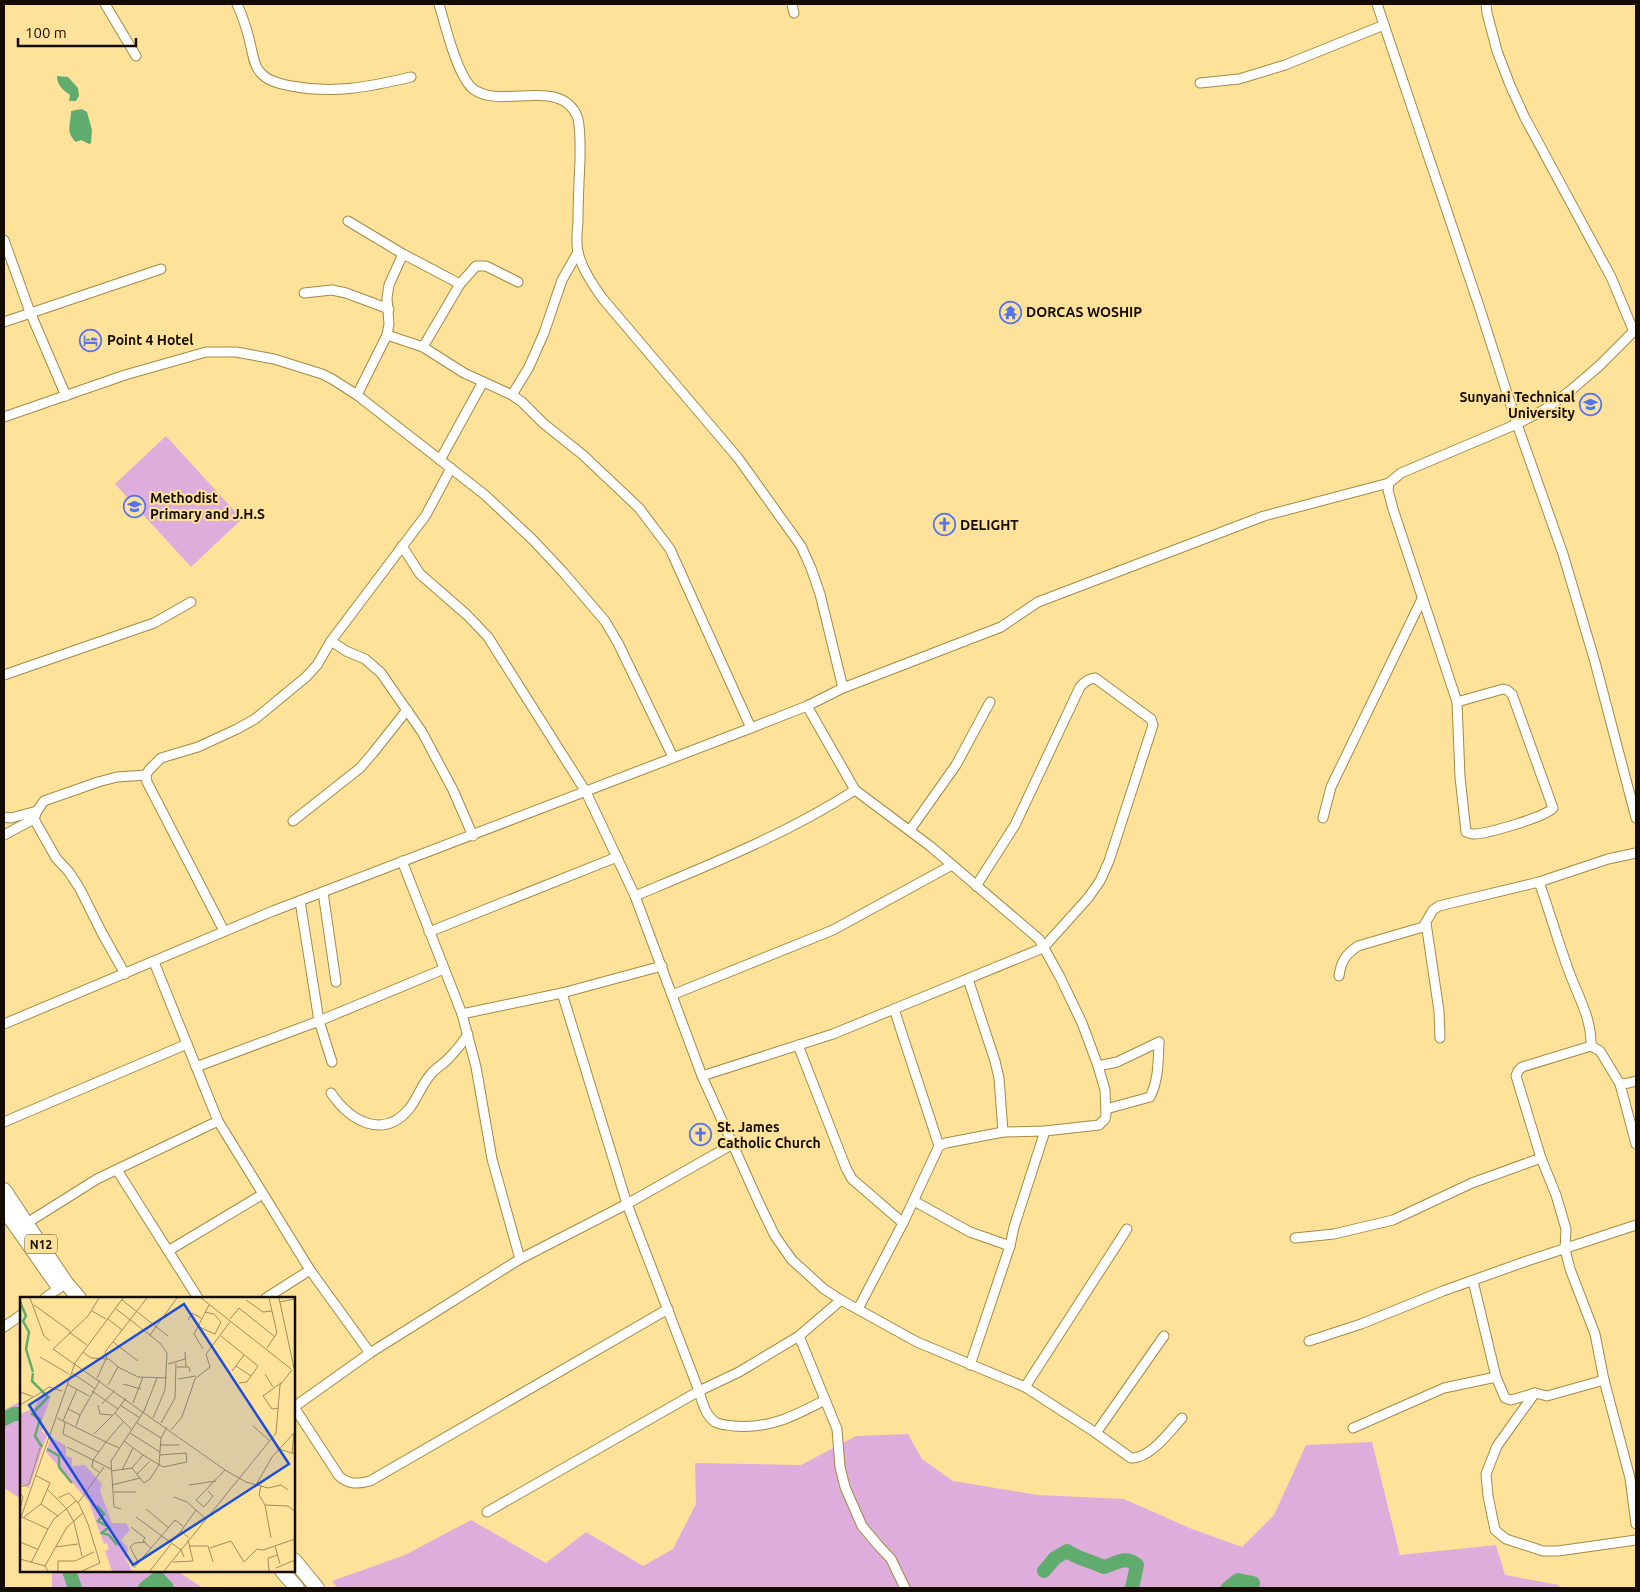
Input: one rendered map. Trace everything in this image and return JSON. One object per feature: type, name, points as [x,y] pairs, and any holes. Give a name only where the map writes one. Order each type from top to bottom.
[{"type":"highway","name":"N12","points":[[4,1190],[66,1283],[78,1297]]},
{"type":"highway","name":"N12","points":[[4,1209],[63,1293]]},
{"type":"highway","points":[[295,1561],[317,1588]]},
{"type":"highway","points":[[283,1572],[297,1588]]},
{"type":"street","points":[[105,4],[136,56]]},
{"type":"street","points":[[237,4],[257,67],[271,81],[294,87],[330,91],[380,85],[411,77]]},
{"type":"street","points":[[439,4],[456,57],[464,77],[472,88],[481,94],[556,97],[567,103],[577,116],[580,146],[578,252],[590,280],[603,299],[738,458],[801,546],[812,568],[820,594],[843,688]]},
{"type":"street","points":[[1377,4],[1565,563],[1595,662],[1636,818]]},
{"type":"street","points":[[4,1024],[224,931],[751,728],[807,706],[843,688],[1001,627],[1038,602],[1264,516],[1389,483],[1400,473],[1517,424],[1544,410],[1570,391],[1635,331],[1611,277],[1513,94],[1497,51],[1486,13],[1486,4]]},
{"type":"street","points":[[1200,83],[1239,79],[1285,65],[1384,25]]},
{"type":"street","points":[[348,221],[403,254],[460,284]]},
{"type":"street","points":[[4,240],[30,312],[66,396]]},
{"type":"street","points":[[512,395],[529,367],[544,333],[562,280],[578,252]]},
{"type":"street","points":[[357,395],[387,335],[389,285],[403,254]]},
{"type":"street","points":[[423,347],[460,284],[471,270],[480,265],[486,266],[518,282]]},
{"type":"street","points":[[4,322],[161,269]]},
{"type":"street","points":[[304,293],[332,290],[346,292],[389,309]]},
{"type":"street","points":[[387,335],[423,347],[464,373],[512,395],[608,477],[639,508],[670,549],[751,728]]},
{"type":"street","points":[[4,416],[166,362],[194,354],[218,351],[236,352],[274,359],[332,379],[357,395],[485,495],[534,540],[583,594],[618,643],[673,758]]},
{"type":"street","points":[[440,460],[483,382]]},
{"type":"street","points":[[224,931],[147,782],[146,775],[161,758],[198,747],[255,719],[306,677],[317,665],[331,641],[426,515],[451,468]]},
{"type":"street","points":[[1389,483],[1390,499],[1457,702],[1460,777],[1466,832],[1474,834],[1492,830],[1541,816],[1550,811],[1553,808],[1512,694],[1507,690],[1503,690],[1457,702]]},
{"type":"street","points":[[402,546],[420,574],[467,615],[488,637],[586,792],[635,896],[702,1076],[758,1203],[775,1236],[792,1260],[824,1289],[841,1300],[916,1342],[1025,1387],[1131,1458],[1137,1458],[1146,1454],[1182,1418]]},
{"type":"street","points":[[1323,818],[1335,779],[1422,599]]},
{"type":"street","points":[[4,675],[154,622],[191,602]]},
{"type":"street","points":[[331,641],[373,665],[407,710],[422,732],[453,790],[474,836]]},
{"type":"street","points":[[702,1076],[833,1034],[1043,948],[1088,898],[1100,881],[1109,861],[1153,725],[1151,719],[1095,678],[1087,680],[1080,687],[1016,826],[976,886]]},
{"type":"street","points":[[910,830],[956,765],[990,702]]},
{"type":"street","points":[[807,706],[855,790],[910,830],[1036,936],[1064,985],[1082,1024],[1098,1066],[1104,1090],[1106,1109],[1105,1119],[1099,1126],[1004,1132],[939,1146],[903,1223],[858,1309]]},
{"type":"street","points":[[293,821],[360,768],[407,710]]},
{"type":"street","points":[[4,835],[36,815],[44,801],[88,784],[118,777],[146,775]]},
{"type":"street","points":[[635,896],[773,835],[815,814],[855,790]]},
{"type":"street","points":[[4,818],[36,815]]},
{"type":"street","points":[[36,815],[56,858],[69,872],[80,889],[125,974]]},
{"type":"street","points":[[1339,976],[1340,964],[1349,952],[1358,946],[1423,926],[1433,910],[1439,906],[1540,882],[1608,859],[1636,853]]},
{"type":"street","points":[[429,932],[617,857]]},
{"type":"street","points":[[402,861],[462,1014],[468,1034],[476,1067],[492,1159],[520,1259]]},
{"type":"street","points":[[672,995],[834,930],[952,865]]},
{"type":"street","points":[[1540,882],[1567,966],[1584,1008],[1591,1035],[1591,1046]]},
{"type":"street","points":[[323,892],[336,982]]},
{"type":"street","points":[[300,901],[319,1021],[332,1062]]},
{"type":"street","points":[[1426,923],[1439,1011],[1440,1038]]},
{"type":"street","points":[[154,962],[218,1121],[310,1270],[370,1352]]},
{"type":"street","points":[[462,1014],[562,993],[662,966]]},
{"type":"street","points":[[196,1067],[319,1021],[444,969]]},
{"type":"street","points":[[968,979],[996,1060],[1004,1132]]},
{"type":"street","points":[[562,993],[627,1204],[706,1411],[714,1422],[722,1425],[767,1425],[792,1418],[825,1400]]},
{"type":"street","points":[[894,1009],[939,1146]]},
{"type":"street","points":[[331,1094],[340,1108],[355,1119],[382,1126],[396,1120],[408,1110],[431,1074],[447,1060],[468,1034]]},
{"type":"street","points":[[1098,1066],[1117,1062],[1159,1042],[1158,1072],[1155,1088],[1150,1097],[1106,1109]]},
{"type":"street","points":[[4,1122],[187,1044]]},
{"type":"street","points":[[798,1045],[846,1168],[852,1178],[903,1223]]},
{"type":"street","points":[[1636,1144],[1620,1084],[1600,1051],[1591,1046],[1522,1067],[1518,1071],[1516,1076],[1541,1158],[1556,1195],[1566,1229],[1565,1249],[1581,1300],[1595,1334],[1604,1380],[1630,1478],[1636,1524]]},
{"type":"street","points":[[1620,1084],[1636,1081]]},
{"type":"street","points":[[27,1223],[97,1179],[218,1121]]},
{"type":"street","points":[[970,1365],[1010,1246],[1019,1210],[1045,1130]]},
{"type":"street","points":[[295,1406],[370,1352],[520,1259],[627,1204],[733,1144]]},
{"type":"street","points":[[1295,1238],[1334,1234],[1393,1220],[1472,1182],[1541,1158]]},
{"type":"street","points":[[117,1170],[197,1297]]},
{"type":"street","points":[[168,1251],[263,1194]]},
{"type":"street","points":[[914,1200],[970,1232],[1010,1246]]},
{"type":"street","points":[[1309,1341],[1361,1324],[1406,1305],[1473,1281],[1636,1225]]},
{"type":"street","points":[[1025,1387],[1127,1228]]},
{"type":"street","points":[[268,1297],[310,1270]]},
{"type":"street","points":[[1473,1281],[1496,1377],[1506,1399],[1511,1400],[1535,1393],[1547,1396],[1604,1380]]},
{"type":"street","points":[[49,1297],[63,1293]]},
{"type":"street","points":[[488,1512],[699,1391],[739,1372],[799,1336],[841,1300]]},
{"type":"street","points":[[295,1409],[339,1476],[353,1484],[370,1481],[668,1309]]},
{"type":"street","points":[[4,1327],[20,1316]]},
{"type":"street","points":[[799,1336],[837,1429],[840,1467],[844,1487],[862,1526],[891,1559],[905,1588]]},
{"type":"street","points":[[1096,1433],[1164,1336]]},
{"type":"street","points":[[1353,1428],[1444,1388],[1496,1377]]},
{"type":"street","points":[[1535,1393],[1497,1446],[1486,1474],[1488,1496],[1495,1530],[1506,1539],[1543,1551],[1558,1551],[1636,1540]]},
{"type":"shaded area","points":[[57,76],[68,77],[78,88],[79,96],[76,101],[69,101],[70,95],[61,87]]},
{"type":"shaded area","points":[[82,109],[87,112],[92,130],[91,143],[89,144],[81,140],[76,142],[69,128],[71,111]]},
{"type":"shaded area","points":[[166,436],[242,519],[191,567],[115,484]]},
{"type":"shaded area","points":[[20,1402],[20,1498],[4,1488],[4,1410]]},
{"type":"shaded area","points":[[908,1434],[922,1459],[953,1481],[1038,1495],[1124,1499],[1192,1529],[1242,1547],[1274,1515],[1306,1445],[1372,1442],[1400,1555],[1496,1545],[1505,1575],[1559,1585],[1558,1588],[338,1588],[332,1581],[405,1555],[471,1520],[546,1563],[586,1532],[643,1566],[673,1549],[696,1504],[695,1463],[801,1465],[856,1436]]},
{"type":"shaded area","points":[[52,1572],[179,1572],[203,1588],[52,1588]]},
{"type":"waterway","points":[[4,1419],[14,1414],[20,1414]]},
{"type":"waterway","points":[[1044,1571],[1055,1558],[1067,1551],[1104,1567],[1125,1560],[1137,1565],[1132,1588]]},
{"type":"waterway","points":[[69,1572],[75,1588]]},
{"type":"waterway","points":[[145,1588],[158,1578],[167,1588]]},
{"type":"waterway","points":[[1228,1588],[1238,1580],[1253,1583],[1252,1588]]},
{"type":"place","name":"DORCAS WOSHIP","points":[[1010,312]]},
{"type":"place","name":"Point 4 Hotel","points":[[91,340]]},
{"type":"place","name":"Sunyani Technical University","points":[[1591,405]]},
{"type":"place","name":"Methodist Primary and J.H.S","points":[[134,506]]},
{"type":"place","name":"DELIGHT","points":[[944,525]]},
{"type":"place","name":"St. James Catholic Church","points":[[701,1135]]}]
